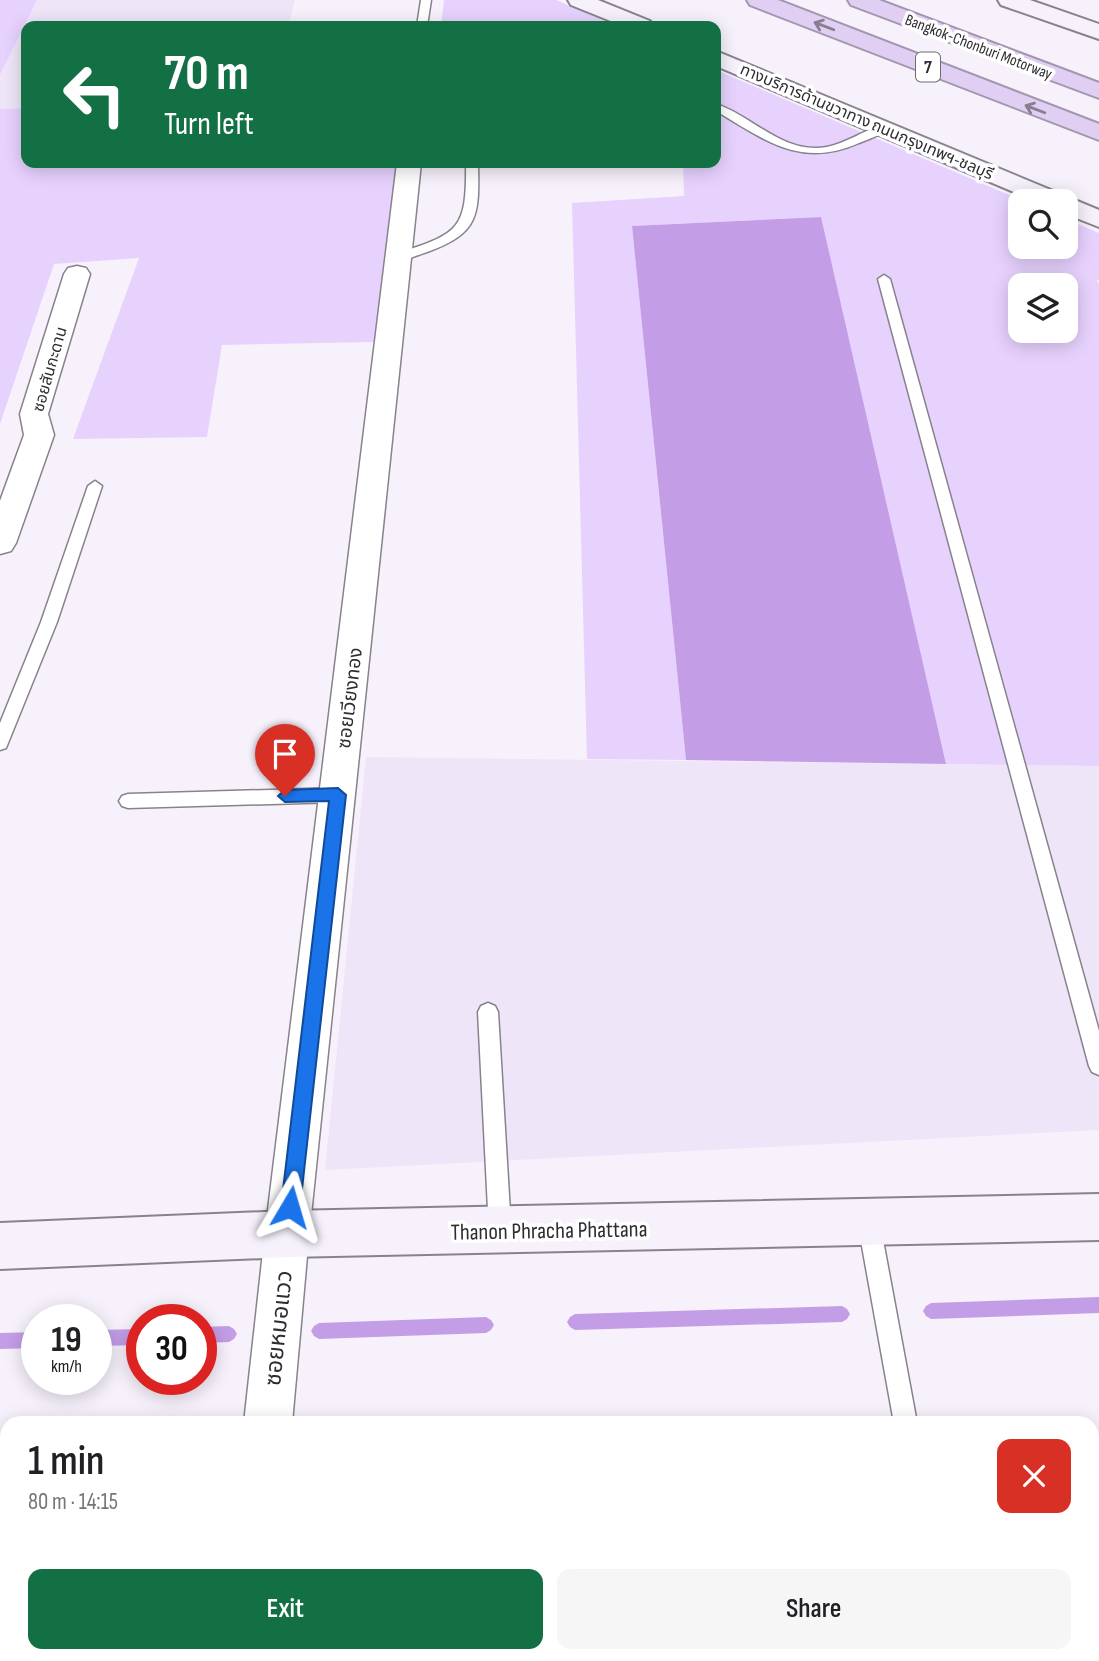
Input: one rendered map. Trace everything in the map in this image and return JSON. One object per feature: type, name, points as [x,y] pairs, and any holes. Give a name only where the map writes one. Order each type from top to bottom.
[{"type":"highway","name":"Bangkok-Chonburi Motorway","points":[[758,0],[1099,133]]},
{"type":"highway","name":"Bangkok-Chonburi Motorway","points":[[859,0],[1099,91]]},
{"type":"main road","points":[[579,0],[630,21]]},
{"type":"main road","points":[[1009,0],[1035,4],[1099,32]]},
{"type":"main road","name":"ทางบริการด้านขวาทาง ถนนกรุงเทพฯ-ชลบุรี","points":[[721,60],[1028,189]]},
{"type":"main road","points":[[1078,210],[1099,219]]},
{"type":"main road","name":"Thanon Phracha Phattana","points":[[0,1246],[287,1234],[500,1232],[1099,1217]]},
{"type":"street","name":"ซอยเวียงทอง","points":[[287,1234],[409,168]]},
{"type":"street","name":"ซอยสันกะดาน","points":[[0,543],[39,435],[33,414],[78,274]]},
{"type":"street","name":"ซอยหมอแวว","points":[[269,1416],[287,1234]]},
{"type":"lane","points":[[423,21],[426,0]]},
{"type":"lane","points":[[721,110],[794,150],[821,151],[838,147],[883,128]]},
{"type":"lane","points":[[400,257],[453,239],[466,225],[474,203],[472,168]]},
{"type":"lane","points":[[884,279],[1099,1066]]},
{"type":"lane","points":[[0,743],[49,622],[95,486]]},
{"type":"lane","points":[[128,800],[338,795]]},
{"type":"lane","points":[[488,1012],[500,1232]]},
{"type":"lane","points":[[869,1224],[905,1416]]},
{"type":"shaded area","points":[[0,0],[37,0],[27,21],[21,21],[21,32],[0,75]]},
{"type":"shaded area","points":[[37,0],[295,0],[289,21],[27,21]]},
{"type":"shaded area","points":[[444,0],[556,0],[604,21],[442,21]]},
{"type":"shaded area","points":[[21,32],[21,108],[0,109],[0,75]]},
{"type":"shaded area","points":[[721,72],[1008,195],[1008,259],[1078,259],[1078,224],[1099,233],[1099,766],[946,764],[820,217],[632,226],[686,760],[587,759],[572,203],[684,196],[683,168],[721,168]]},
{"type":"shaded area","points":[[21,108],[21,168],[396,168],[387,281],[375,342],[222,345],[207,437],[73,439],[139,258],[54,264],[0,424],[0,109]]},
{"type":"shaded area","points":[[821,217],[946,764],[686,760],[632,226]]},
{"type":"shaded area","points":[[366,757],[1099,766],[1099,1130],[325,1170]]},
{"type":"waterway","points":[[931,1311],[1099,1305]]},
{"type":"waterway","points":[[575,1322],[842,1314]]},
{"type":"waterway","points":[[319,1331],[486,1325]]},
{"type":"waterway","points":[[217,1334],[229,1334]]},
{"type":"waterway","points":[[112,1338],[126,1337]]},
{"type":"waterway","points":[[0,1341],[21,1340]]},
{"type":"route","points":[[285,796],[338,795],[290,1207]]}]
